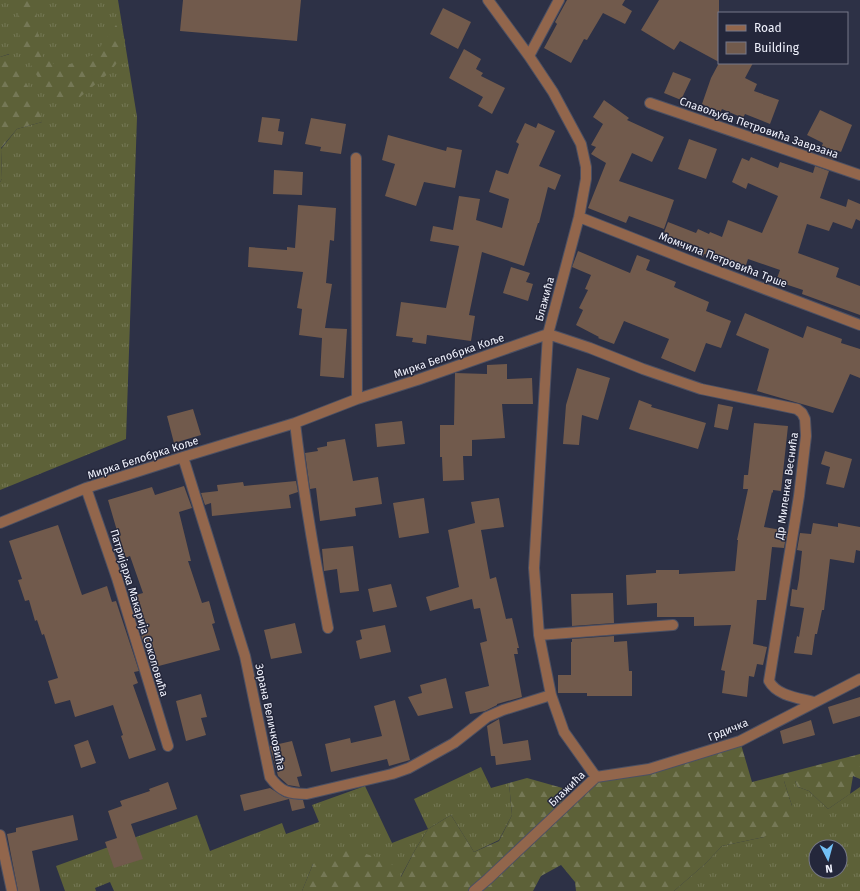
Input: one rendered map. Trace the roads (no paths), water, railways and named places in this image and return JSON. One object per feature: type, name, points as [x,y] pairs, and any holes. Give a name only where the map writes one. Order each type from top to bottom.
[{"type":"street","name":"Блажића","points":[[474,891],[500,869],[596,778],[564,732],[551,695],[539,635],[534,568],[548,334],[579,217],[586,179],[586,167],[581,144],[553,92],[488,0]]},
{"type":"street","points":[[528,56],[559,0]]},
{"type":"street","name":"Славољуба Петровића Заврзана","points":[[650,103],[860,175]]},
{"type":"street","points":[[356,158],[357,399]]},
{"type":"street","name":"Момчила Петровића Трше","points":[[579,217],[860,325]]},
{"type":"street","name":"Мирка Белобрка Коље","points":[[0,523],[86,488],[295,423],[357,399],[417,380],[548,334]]},
{"type":"street","name":"Др Миленка Веснића","points":[[548,334],[701,389],[797,409],[802,413],[806,422],[806,431],[799,496],[769,681],[773,688],[781,693],[814,702]]},
{"type":"street","points":[[295,423],[303,491],[328,628]]},
{"type":"street","name":"Зорана Величковића","points":[[183,457],[245,656],[270,777],[278,788],[293,794],[307,794],[392,774],[420,763],[454,743],[487,717],[503,710],[551,695]]},
{"type":"street","name":"Патријарха Макарија Соколовића","points":[[86,488],[117,578],[168,746]]},
{"type":"street","points":[[539,635],[673,625]]},
{"type":"street","name":"Грдичка","points":[[596,778],[649,769],[740,741],[860,679]]},
{"type":"street","points":[[0,835],[12,891]]}]
